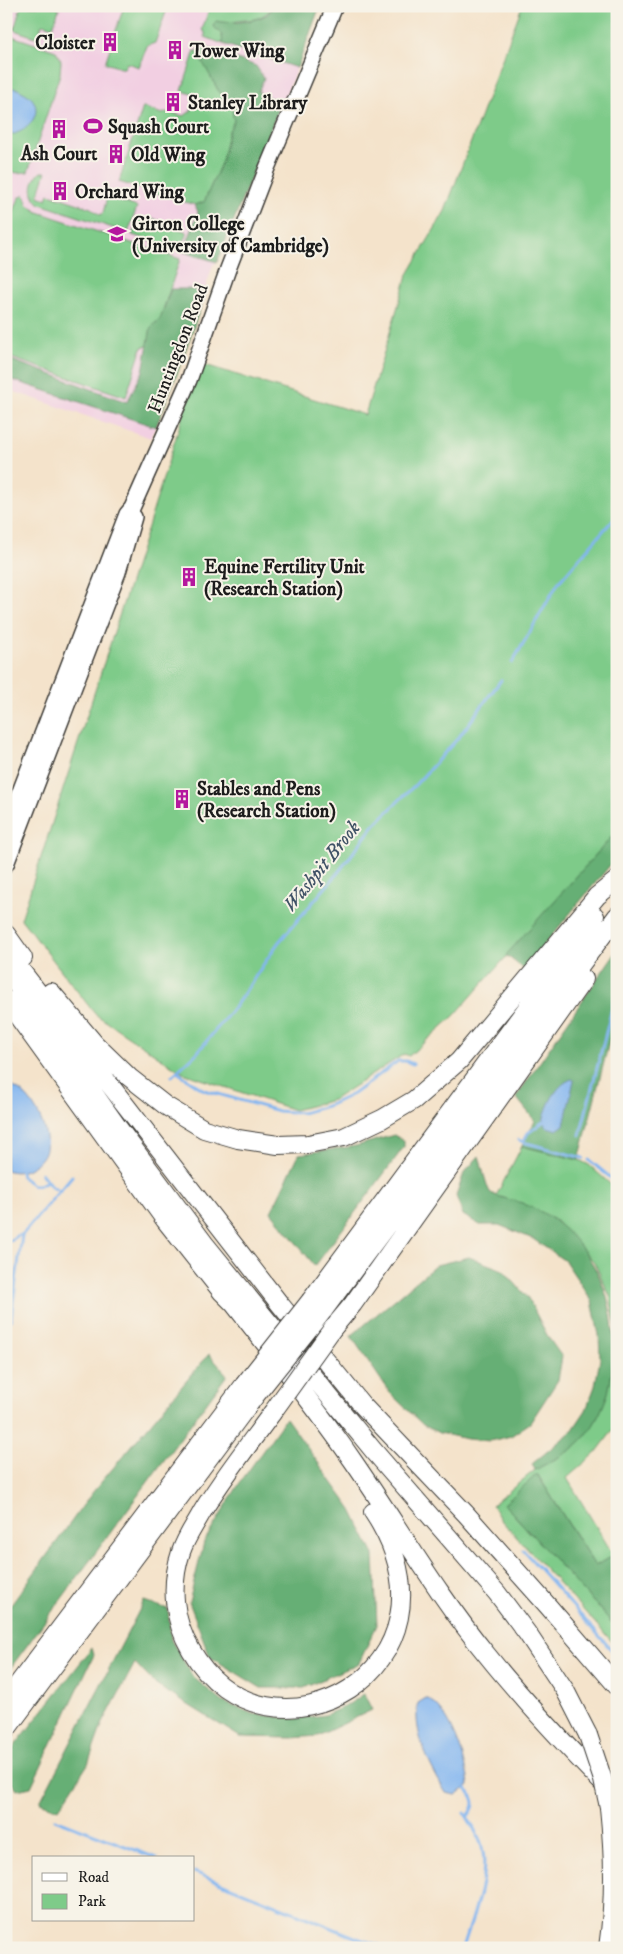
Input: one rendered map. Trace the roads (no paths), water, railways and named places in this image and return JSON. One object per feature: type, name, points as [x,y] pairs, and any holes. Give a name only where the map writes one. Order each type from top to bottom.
[{"type":"highway","points":[[6,934],[27,964],[95,1044],[166,1106],[204,1129],[238,1139],[278,1145],[308,1144],[344,1137],[382,1119],[414,1100],[459,1061],[597,896],[617,880]]},
{"type":"highway","points":[[317,1306],[617,886]]},
{"type":"highway","points":[[6,1700],[317,1306],[617,916]]},
{"type":"highway","points":[[222,1292],[230,1307],[330,1446],[384,1528],[392,1544],[400,1571],[402,1599],[398,1626],[382,1660],[367,1676],[339,1696],[308,1706],[286,1708],[252,1702],[229,1691],[203,1670],[184,1638],[176,1615],[175,1603],[181,1552],[189,1534],[213,1494],[272,1413],[334,1328],[353,1304],[617,931]]},
{"type":"highway","points":[[6,951],[279,1303],[364,1406],[466,1514],[617,1686]]},
{"type":"highway","points":[[6,970],[118,1129],[204,1243],[373,1450],[497,1593],[565,1690],[588,1735],[613,1803],[615,1884],[608,1948]]},
{"type":"highway","points":[[6,1000],[165,1220],[309,1400],[359,1470],[437,1588],[486,1654],[613,1803]]},
{"type":"highway","points":[[204,1243],[230,1264],[346,1392],[364,1406]]},
{"type":"highway","points":[[6,1730],[250,1391]]},
{"type":"main road","name":"Huntingdon Road","points":[[6,828],[134,520],[132,508],[188,380],[266,168],[334,6]]},
{"type":"main road","name":"Huntingdon Road","points":[[6,864],[103,593]]},
{"type":"water","points":[[16,88],[33,100],[36,106],[36,113],[34,119],[24,129],[6,135],[6,89]]},
{"type":"water","points":[[572,1079],[574,1080],[564,1125],[557,1130],[547,1127],[543,1122],[549,1103],[561,1086]]},
{"type":"water","points":[[6,1085],[14,1087],[23,1093],[30,1101],[45,1130],[46,1149],[42,1158],[29,1169],[21,1171],[12,1172],[6,1170]]},
{"type":"water","points":[[426,1698],[443,1712],[461,1750],[469,1786],[456,1795],[446,1793],[434,1773],[420,1738],[417,1714],[418,1703]]},
{"type":"waterway","name":"Washpit Brook","points":[[512,663],[558,583],[617,515]]},
{"type":"waterway","name":"Washpit Brook","points":[[172,1076],[197,1053],[236,1005],[278,943],[337,874],[374,825],[416,784],[459,737],[501,680]]},
{"type":"waterway","points":[[580,1135],[616,993]]},
{"type":"waterway","points":[[177,1072],[204,1090],[278,1111],[302,1113],[330,1105],[353,1094],[398,1061],[406,1061],[413,1064]]},
{"type":"waterway","points":[[523,1142],[528,1133],[543,1122]]},
{"type":"waterway","points":[[519,1140],[583,1158]]},
{"type":"waterway","points":[[589,1160],[617,1183]]},
{"type":"waterway","points":[[21,1172],[22,1177],[33,1185],[40,1185],[47,1181]]},
{"type":"waterway","points":[[41,1173],[51,1186],[60,1190]]},
{"type":"waterway","name":"Washpit Brook","points":[[6,1324],[11,1319],[22,1235],[72,1176]]},
{"type":"waterway","points":[[6,1243],[18,1235],[22,1235]]},
{"type":"waterway","points":[[523,1550],[617,1656]]},
{"type":"waterway","points":[[466,1789],[472,1796],[474,1803],[467,1817]]},
{"type":"waterway","points":[[463,1948],[481,1888],[484,1863],[480,1841],[465,1813]]},
{"type":"waterway","points":[[55,1819],[151,1856]]},
{"type":"waterway","points":[[195,1872],[357,1938],[387,1948]]},
{"type":"place","name":"Cloister","points":[[110,42]]},
{"type":"place","name":"Tower Wing","points":[[175,50]]},
{"type":"place","name":"Stanley Library","points":[[173,102]]},
{"type":"place","name":"Squash Court","points":[[93,126]]},
{"type":"place","name":"Ash Court","points":[[59,129]]},
{"type":"place","name":"Old Wing","points":[[116,154]]},
{"type":"place","name":"Orchard Wing","points":[[60,191]]},
{"type":"place","name":"Girton College (University of Cambridge)","points":[[117,234]]},
{"type":"place","name":"Equine Fertility Unit (Research Station)","points":[[189,577]]},
{"type":"place","name":"Stables and Pens (Research Station)","points":[[182,799]]}]
